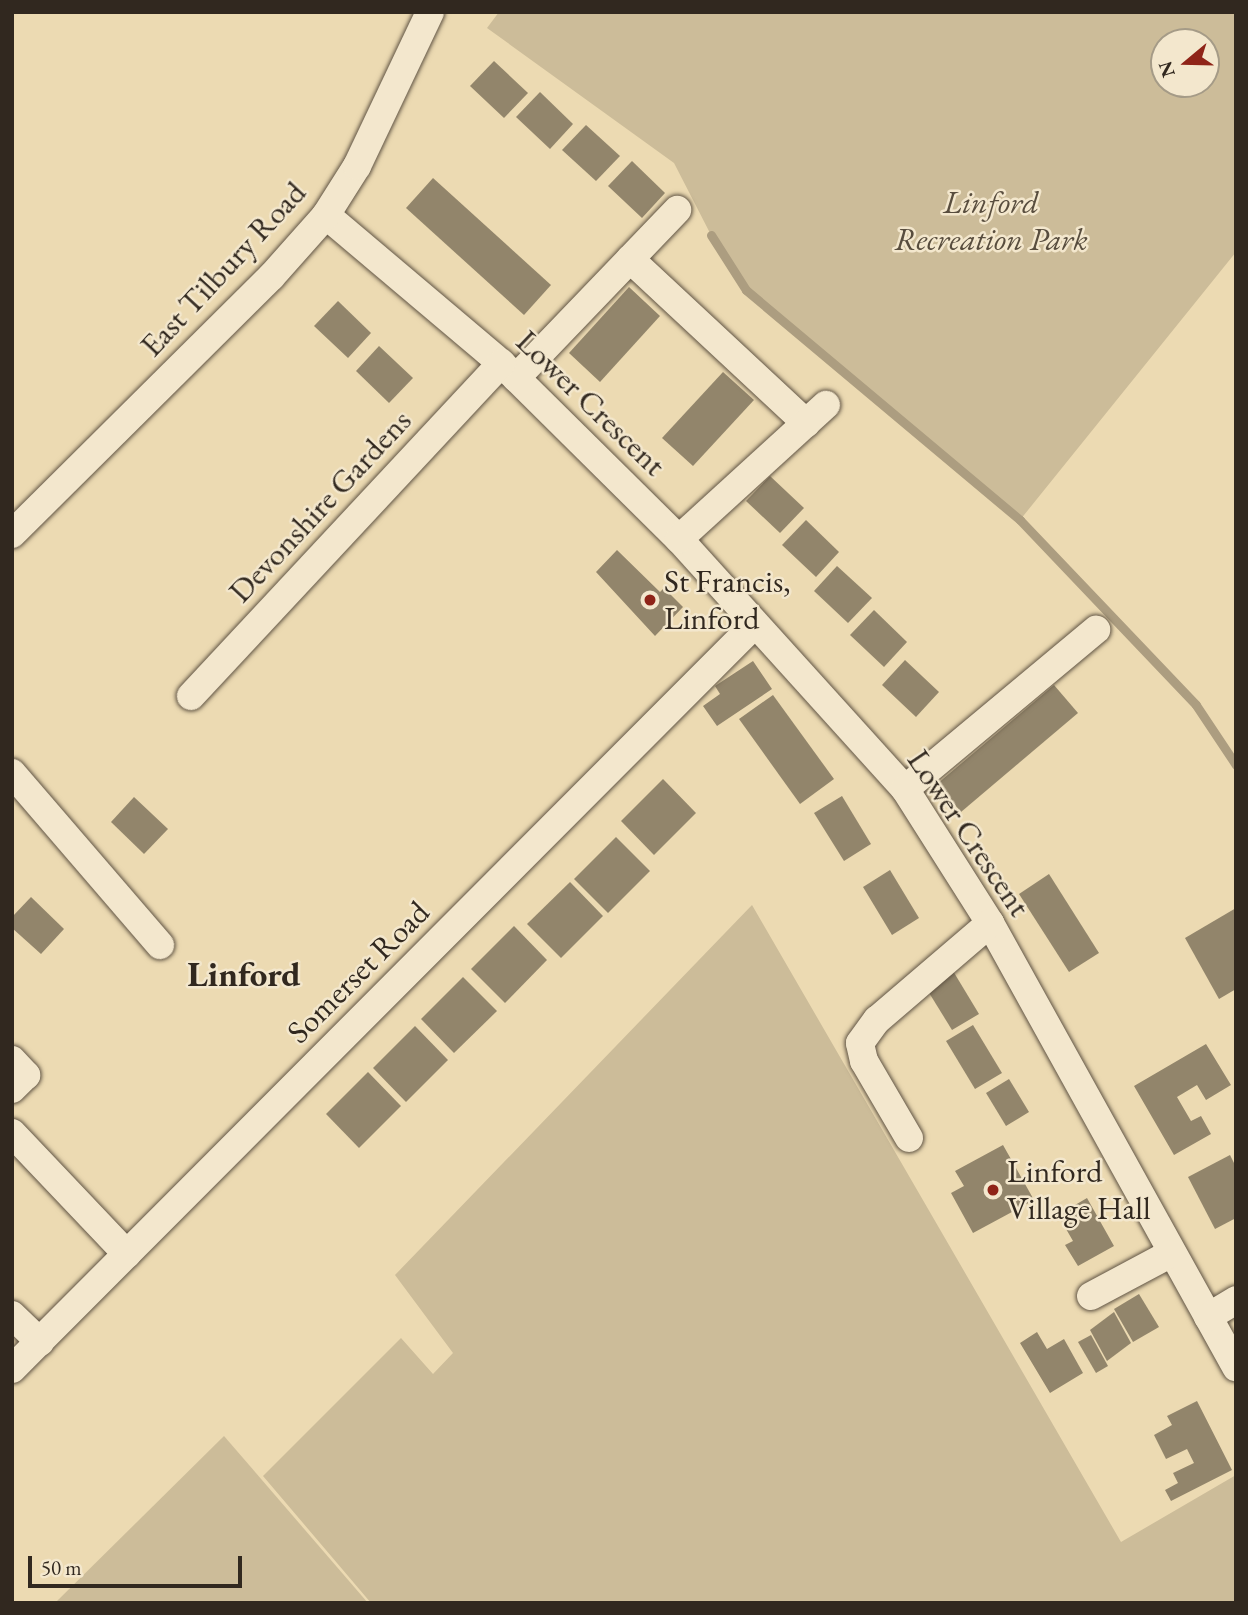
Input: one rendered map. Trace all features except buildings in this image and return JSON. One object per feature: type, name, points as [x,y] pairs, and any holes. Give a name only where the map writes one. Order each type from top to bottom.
[{"type":"street","name":"East Tilbury Road","points":[[12,534],[271,277],[326,215],[357,166],[430,12]]},
{"type":"street","name":"Devonshire Gardens","points":[[191,696],[508,371],[630,259],[677,210]]},
{"type":"street","name":"Lower Crescent","points":[[326,215],[508,371],[679,538],[754,625],[905,789],[990,923],[1170,1254],[1236,1367]]},
{"type":"street","points":[[630,259],[816,414],[679,538]]},
{"type":"street","name":"Somerset Road","points":[[12,1369],[754,625]]},
{"type":"street","points":[[905,789],[1096,630]]},
{"type":"street","points":[[12,773],[160,945]]},
{"type":"street","points":[[909,1138],[864,1061],[860,1043],[866,1030],[990,923]]},
{"type":"street","points":[[12,1060],[26,1075],[12,1088]]},
{"type":"street","points":[[12,1133],[127,1254]]},
{"type":"street","points":[[1091,1296],[1170,1254]]},
{"type":"street","points":[[1208,1317],[1236,1300]]},
{"type":"street","points":[[12,1315],[40,1342]]},
{"type":"green space","name":"Linford Recreation Park","points":[[499,12],[1236,12],[1236,252],[1020,520],[746,290],[711,235],[674,163],[487,28]]},
{"type":"green space","points":[[752,905],[1121,1542],[1236,1475],[1236,1603],[371,1603],[263,1476],[401,1338],[433,1374],[453,1353],[395,1275]]},
{"type":"green space","points":[[224,1436],[368,1603],[55,1603]]},
{"type":"waterway","points":[[711,235],[746,290],[1020,520],[1196,705],[1236,765]]},
{"type":"place","name":"St Francis, Linford","points":[[650,600]]},
{"type":"place","name":"Linford Village Hall","points":[[993,1190]]},
{"type":"district","name":"Linford","points":[[244,974]]}]
